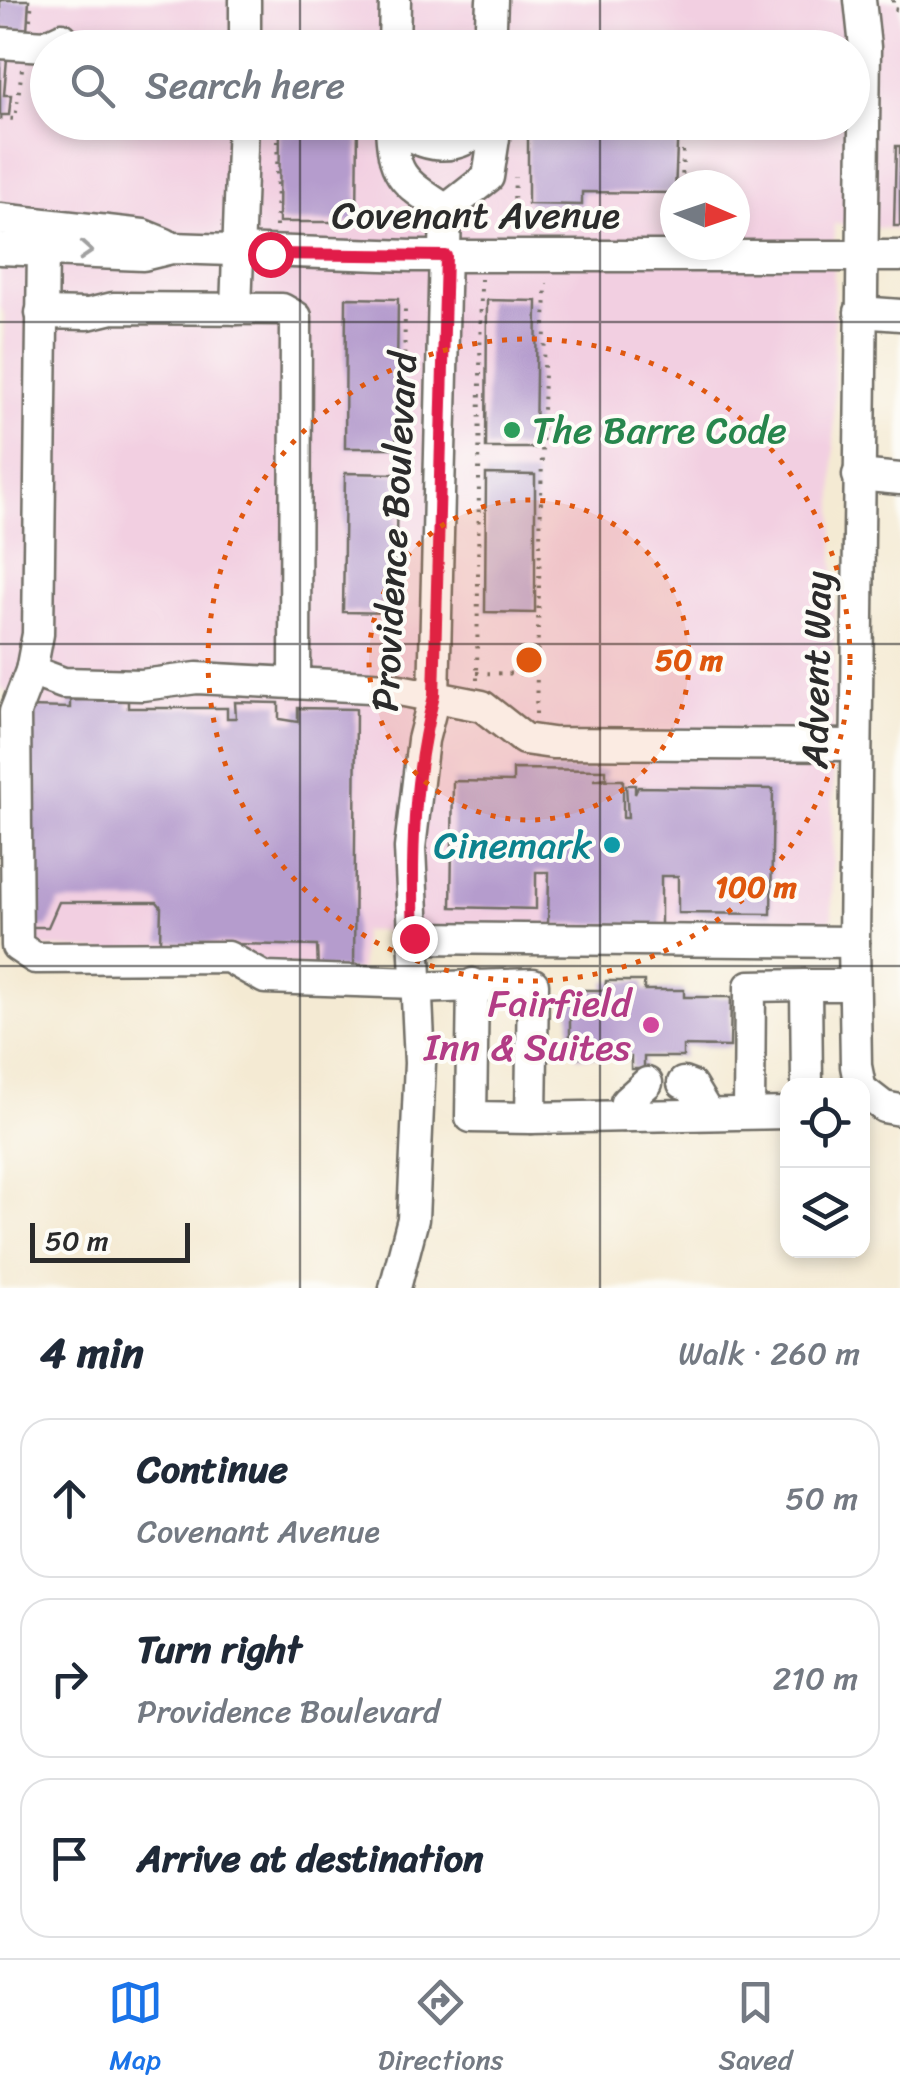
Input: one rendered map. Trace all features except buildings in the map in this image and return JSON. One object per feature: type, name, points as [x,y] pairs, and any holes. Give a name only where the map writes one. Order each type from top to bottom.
[{"type":"street","points":[[244,30],[245,0]]},
{"type":"street","points":[[394,30],[395,0]]},
{"type":"street","points":[[491,30],[492,0]]},
{"type":"street","name":"Advent Way","points":[[860,0],[864,30]]},
{"type":"street","points":[[236,309],[243,140]]},
{"type":"street","points":[[392,140],[392,156],[409,186],[446,210],[488,177],[494,140]]},
{"type":"street","points":[[414,140],[443,146],[465,140]]},
{"type":"street","name":"Advent Way","points":[[859,1078],[854,985],[855,745],[864,140]]},
{"type":"street","name":"Providence Boulevard","points":[[395,1288],[413,1219],[420,1063],[410,848],[422,740],[434,696],[446,210]]},
{"type":"street","name":"Covenant Avenue","points":[[0,219],[143,234],[172,248]]},
{"type":"street","points":[[43,248],[38,634],[31,671],[15,712],[17,946],[25,954],[137,960],[161,956],[228,957],[265,978],[416,985],[533,984],[531,1118]]},
{"type":"street","name":"Covenant Avenue","points":[[0,249],[143,255],[172,248],[270,254],[446,256],[900,256]]},
{"type":"street","points":[[41,313],[282,309],[296,317],[294,681]]},
{"type":"street","points":[[860,312],[900,315]]},
{"type":"street","points":[[858,475],[900,480]]},
{"type":"street","points":[[31,671],[63,683],[142,685],[197,678],[389,688],[482,706],[524,738],[552,742],[855,745]]},
{"type":"street","points":[[414,938],[854,942]]},
{"type":"street","points":[[472,984],[471,1117],[780,1113]]},
{"type":"street","points":[[806,985],[807,1078]]},
{"type":"street","points":[[749,1114],[750,986],[854,985]]},
{"type":"street","points":[[623,1116],[626,1102],[647,1083]]},
{"type":"street","points":[[683,1083],[691,1086],[708,1114]]},
{"type":"street","name":"Advent Way","points":[[870,1098],[900,1110]]},
{"type":"path","points":[[14,31],[32,0]]},
{"type":"path","points":[[893,0],[893,10],[900,10]]},
{"type":"path","points":[[0,118],[14,119],[12,49]]},
{"type":"path","points":[[276,227],[278,140]]},
{"type":"path","points":[[682,170],[683,140]]},
{"type":"path","points":[[477,684],[481,276]]},
{"type":"path","points":[[536,728],[546,276]]},
{"type":"path","points":[[468,296],[481,296]]},
{"type":"path","points":[[403,460],[406,305]]},
{"type":"path","points":[[477,673],[537,674]]},
{"type":"shaded area","points":[[0,0],[900,0],[900,230],[834,224],[832,918],[826,924],[772,929],[362,931],[360,971],[30,946],[24,706],[0,687],[4,315],[0,305]]},
{"type":"place","name":"The Barre Code","points":[[512,430]]},
{"type":"place","name":"Cinemark","points":[[612,845]]},
{"type":"place","name":"Fairfield Inn & Suites","points":[[651,1025]]},
{"type":"route","points":[[270,254],[446,256],[434,696],[422,740],[410,848],[414,938]]}]
